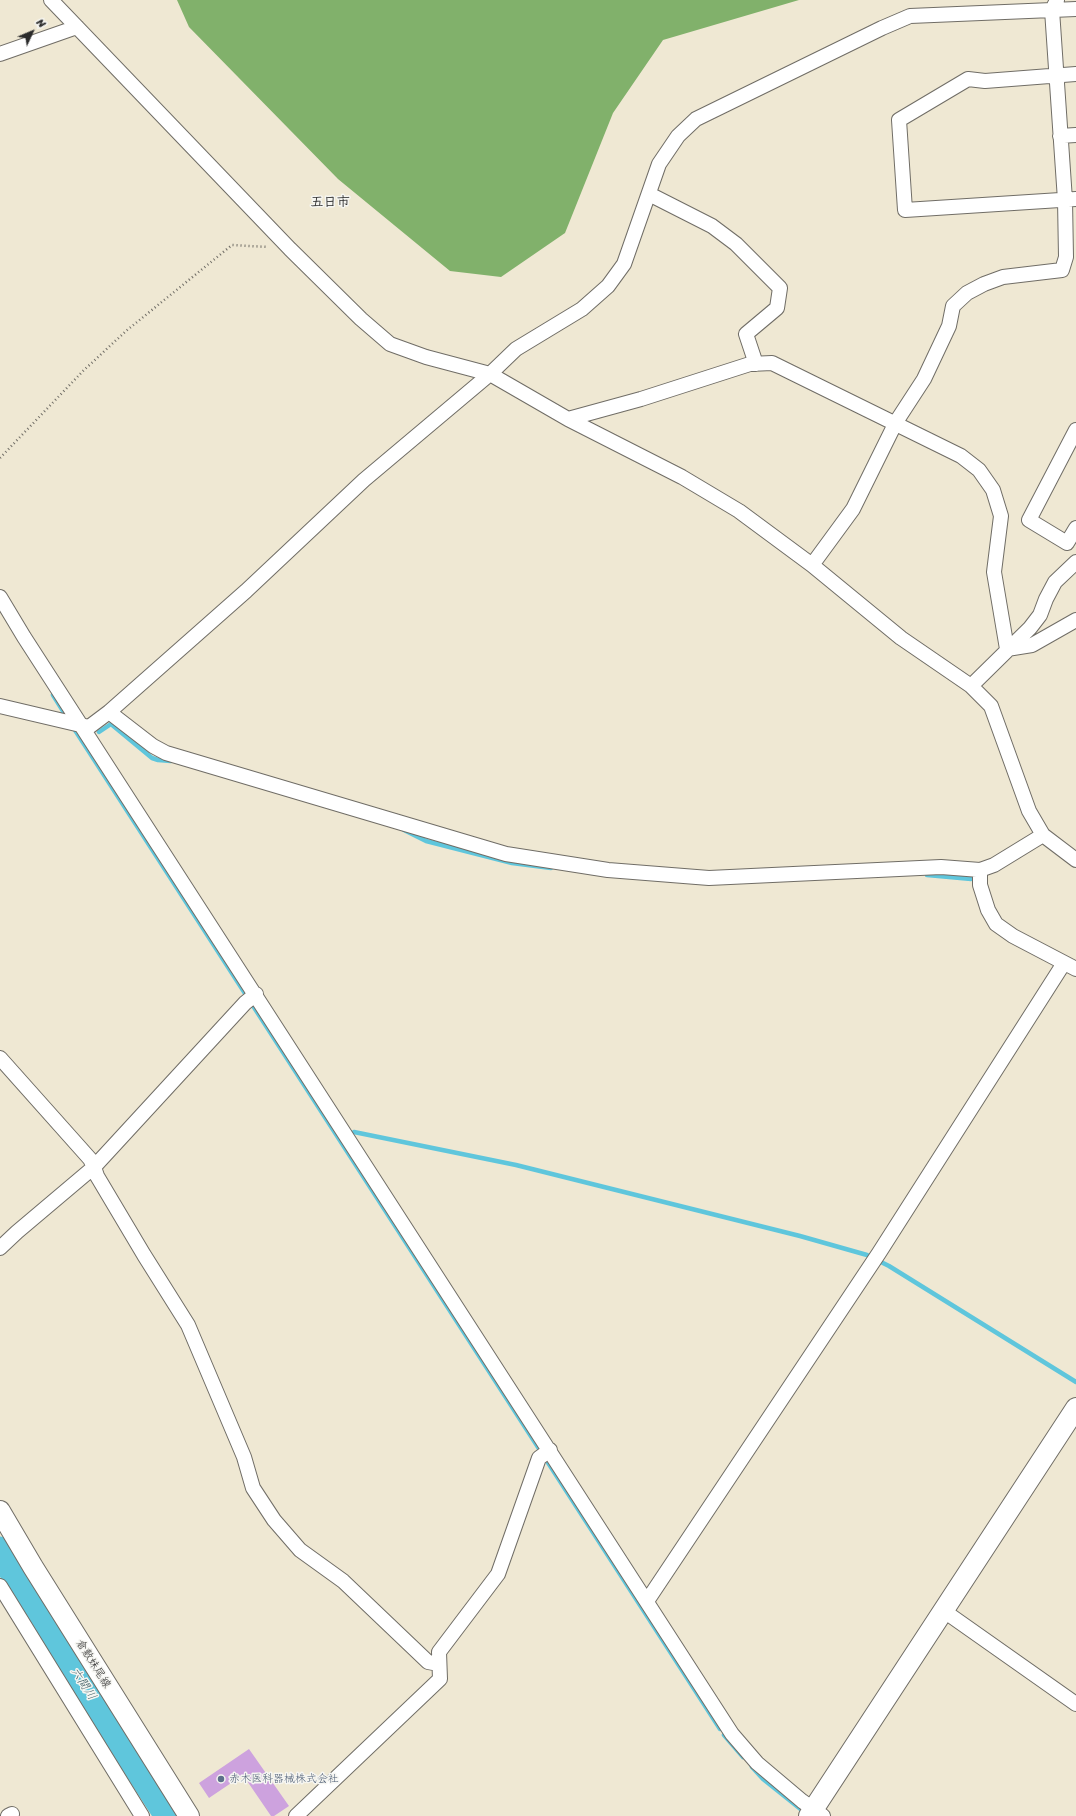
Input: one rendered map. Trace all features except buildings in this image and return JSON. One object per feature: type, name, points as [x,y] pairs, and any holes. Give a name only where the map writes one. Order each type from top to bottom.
[{"type":"street","points":[[51,0],[290,249],[361,319],[390,344],[426,357],[490,374],[568,419],[682,477],[739,511],[812,565],[901,638],[972,686],[991,706],[1029,811],[1043,835],[1076,860]]},
{"type":"street","points":[[812,565],[853,509],[896,422],[924,379],[949,326],[953,306],[968,293],[984,284],[1003,277],[1062,270],[1071,258],[1071,199],[1060,136],[1055,75],[1054,5]]},
{"type":"street","points":[[0,706],[75,725],[89,727],[109,712],[246,591],[364,480],[490,374],[516,349],[582,309],[608,286],[624,264],[663,158],[678,136],[696,118],[882,28],[910,16],[1054,5],[1076,9]]},
{"type":"street","points":[[0,54],[77,26]]},
{"type":"street","points":[[1071,199],[905,210],[899,120],[968,79],[985,81],[1076,74]]},
{"type":"street","points":[[1060,136],[1076,135]]},
{"type":"street","points":[[649,194],[712,226],[736,244],[780,288],[777,308],[746,334],[756,364]]},
{"type":"street","points":[[568,419],[641,399],[750,364],[772,363],[896,422],[961,456],[979,470],[993,490],[1001,516],[994,572],[1008,649]]},
{"type":"street","points":[[1075,437],[1029,520],[1067,543],[1076,528]]},
{"type":"street","points":[[972,686],[1030,628],[1040,615],[1055,582],[1076,562]]},
{"type":"street","points":[[0,597],[75,725],[545,1453],[647,1601],[732,1734],[757,1763],[815,1814],[944,1611],[1076,1408]]},
{"type":"street","points":[[1008,649],[1032,645],[1076,620]]},
{"type":"street","points":[[109,712],[153,746],[166,753],[506,854],[608,870],[709,878],[942,867],[980,870],[994,865],[1043,835]]},
{"type":"street","points":[[647,1601],[1070,966],[1013,936],[996,924],[988,910],[980,885],[980,870]]},
{"type":"street","points":[[0,1248],[94,1167],[251,998]]},
{"type":"street","points":[[0,1058],[90,1159],[97,1176],[188,1325],[244,1457],[253,1488],[274,1520],[300,1550],[343,1581],[428,1662],[439,1664]]},
{"type":"street","points":[[296,1816],[440,1679],[440,1652],[498,1574],[545,1453]]},
{"type":"street","name":"倉敷妹尾線","points":[[0,1511],[37,1574],[189,1816]]},
{"type":"street","points":[[0,1586],[142,1816]]},
{"type":"street","points":[[944,1611],[1076,1704]]},
{"type":"path","points":[[0,458],[83,371],[126,331],[232,244],[290,249]]},
{"type":"green space","points":[[177,0],[799,0],[663,40],[613,113],[565,233],[501,277],[450,271],[338,179],[189,27]]},
{"type":"waterway","points":[[53,695],[68,719]]},
{"type":"waterway","points":[[99,732],[111,724],[152,758],[171,761]]},
{"type":"waterway","points":[[73,727],[720,1729]]},
{"type":"waterway","points":[[404,830],[426,841],[512,863],[551,868]]},
{"type":"waterway","points":[[927,875],[971,879]]},
{"type":"waterway","points":[[354,1132],[516,1165],[800,1236],[867,1255],[889,1266],[1076,1382]]},
{"type":"waterway","name":"六間川","points":[[0,1550],[35,1610],[168,1816]]},
{"type":"waterway","points":[[724,1735],[743,1757]]},
{"type":"waterway","points":[[752,1767],[763,1779],[803,1811]]},
{"type":"place","name":"赤木医科器械株式会社","points":[[221,1779]]},
{"type":"district","name":"五日市","points":[[330,203]]}]
